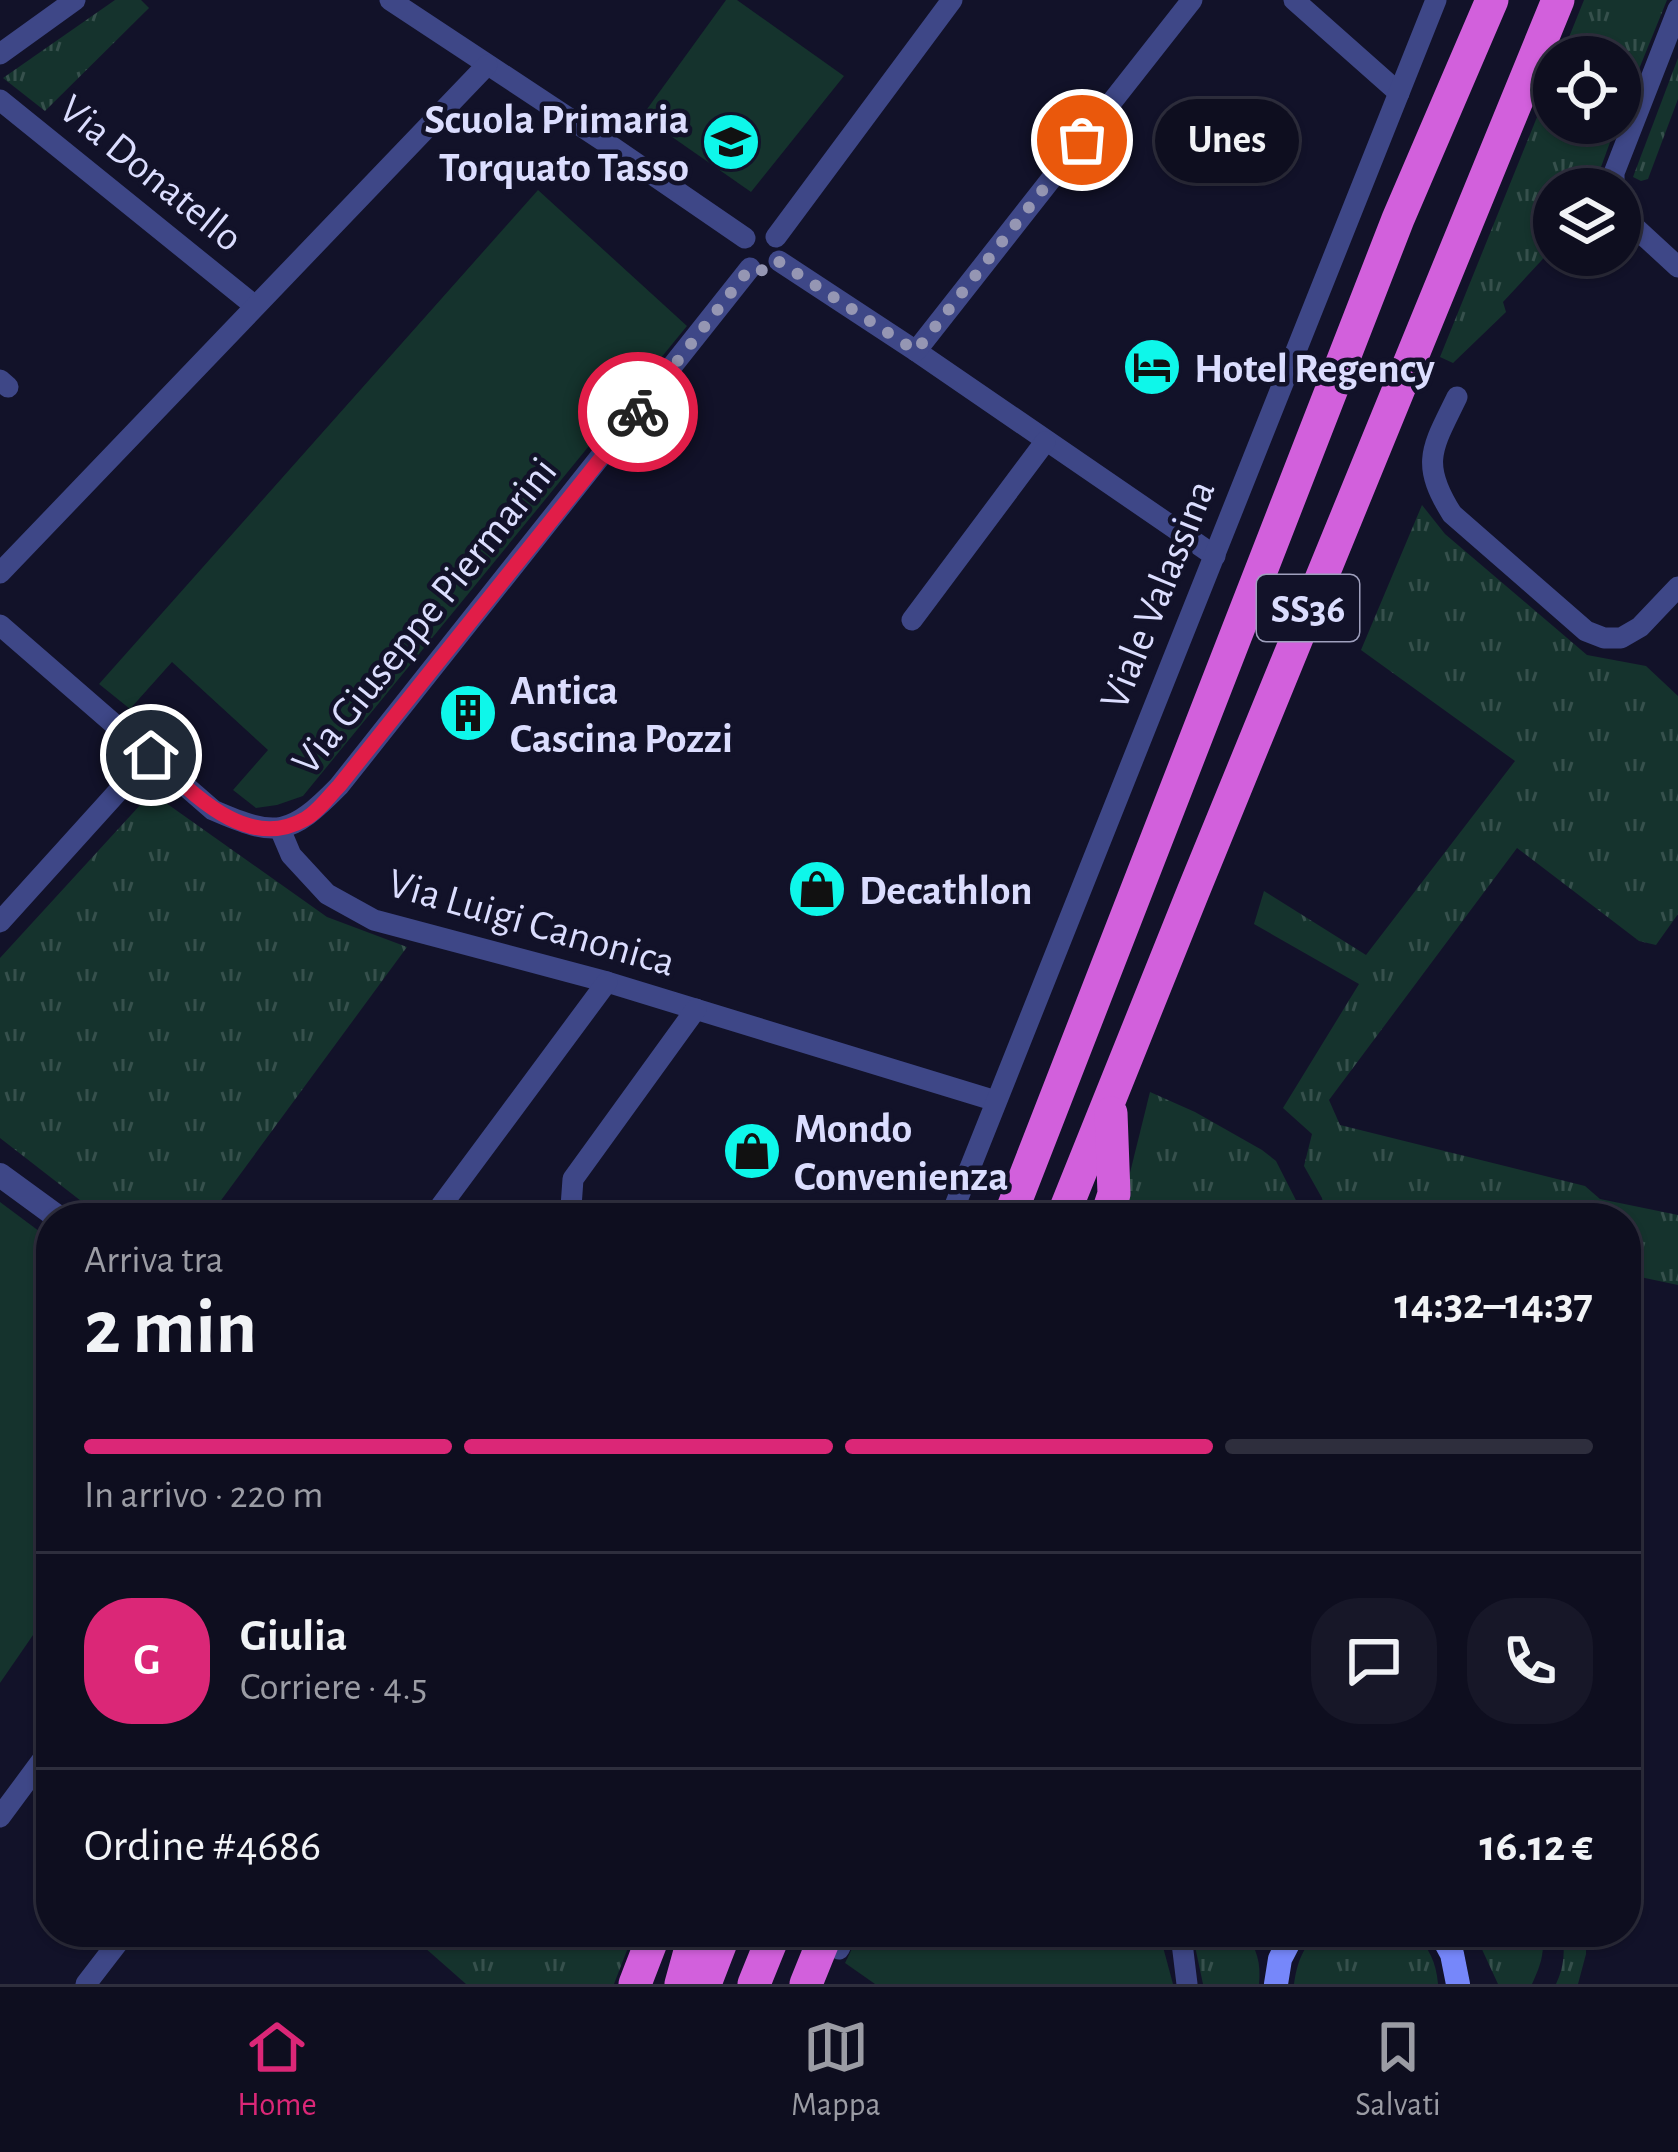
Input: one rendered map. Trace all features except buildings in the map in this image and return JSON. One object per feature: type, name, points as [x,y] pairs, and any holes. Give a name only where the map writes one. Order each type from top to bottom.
[{"type":"highway","name":"SS36","points":[[1013,1203],[1398,219],[1492,0]]},
{"type":"highway","name":"SS36","points":[[1068,1203],[1558,0]]},
{"type":"highway","points":[[1110,1098],[1111,1203]]},
{"type":"highway","points":[[635,1984],[649,1947]]},
{"type":"highway","points":[[680,1984],[691,1947]]},
{"type":"highway","points":[[705,1984],[719,1947]]},
{"type":"highway","points":[[754,1984],[769,1947]]},
{"type":"highway","points":[[806,1984],[832,1947]]},
{"type":"main road","points":[[1276,1976],[1288,1947]]},
{"type":"main road","points":[[1448,1947],[1458,1984]]},
{"type":"street","points":[[0,54],[75,0]]},
{"type":"street","points":[[390,0],[746,238]]},
{"type":"street","points":[[776,237],[952,0]]},
{"type":"street","points":[[916,351],[1192,0]]},
{"type":"street","points":[[1294,0],[1400,93]]},
{"type":"street","name":"Viale Valassina","points":[[956,1203],[1436,0]]},
{"type":"street","points":[[1616,168],[1678,9]]},
{"type":"street","points":[[0,573],[487,65]]},
{"type":"street","name":"Via Donatello","points":[[0,100],[255,305]]},
{"type":"street","points":[[760,231],[776,237],[778,261],[766,271],[750,268],[741,251],[746,238],[760,231]]},
{"type":"street","points":[[1641,232],[1678,266]]},
{"type":"street","points":[[778,261],[1215,556]]},
{"type":"street","name":"Via Giuseppe Piermarini","points":[[280,829],[308,818],[339,786],[750,268]]},
{"type":"street","points":[[1457,397],[1434,443],[1431,468],[1439,494],[1452,514],[1586,631],[1621,638],[1640,627],[1678,587]]},
{"type":"street","points":[[912,620],[1046,442]]},
{"type":"street","points":[[0,625],[213,810],[253,827],[280,829]]},
{"type":"street","points":[[0,922],[151,755]]},
{"type":"street","name":"Via Luigi Canonica","points":[[280,829],[291,856],[327,894],[374,920],[607,982],[996,1101]]},
{"type":"street","points":[[443,1203],[607,982]]},
{"type":"street","points":[[572,1203],[572,1179],[696,1009]]},
{"type":"street","points":[[0,1174],[38,1203]]},
{"type":"street","points":[[0,1817],[36,1768]]},
{"type":"street","points":[[86,1984],[114,1947]]},
{"type":"street","points":[[1182,1947],[1187,1984]]},
{"type":"green space","points":[[115,0],[141,0],[149,8],[45,111],[3,78]]},
{"type":"green space","points":[[726,0],[737,0],[844,76],[751,192],[642,116]]},
{"type":"green space","points":[[1584,0],[1667,0],[1641,64],[1641,36],[1569,36]]},
{"type":"green space","points":[[1678,58],[1678,99],[1648,179],[1641,181],[1641,168],[1636,168]]},
{"type":"green space","points":[[1533,127],[1533,144],[1609,144],[1601,168],[1533,168],[1533,270],[1503,302],[1506,312],[1453,363],[1440,357]]},
{"type":"green space","points":[[538,190],[687,326],[303,796],[256,808],[233,790],[268,750],[172,662],[130,709],[99,684]]},
{"type":"green space","points":[[1422,505],[1445,534],[1587,655],[1646,666],[1678,696],[1678,914],[1656,945],[1639,941],[1517,848],[1329,1100],[1340,1125],[1585,1186],[1600,1199],[1620,1203],[1323,1203],[1304,1166],[1312,1134],[1283,1108],[1359,984],[1254,924],[1264,891],[1366,955],[1515,761],[1361,650]]},
{"type":"green space","points":[[142,803],[166,803],[327,917],[407,947],[219,1203],[84,1203],[0,1138],[0,958]]},
{"type":"green space","points":[[1150,1092],[1262,1150],[1276,1161],[1297,1203],[1129,1203],[1124,1197]]},
{"type":"green space","points":[[0,1202],[36,1229],[36,1631],[0,1683]]},
{"type":"green space","points":[[1641,1207],[1678,1215],[1678,1285],[1641,1277]]},
{"type":"green space","points":[[424,1947],[628,1947],[614,1984],[466,1984]]},
{"type":"green space","points":[[853,1947],[1163,1947],[1173,1984],[875,1984],[845,1963]]},
{"type":"green space","points":[[1195,1947],[1253,1947],[1259,1984],[1203,1984]]},
{"type":"green space","points":[[1307,1947],[1426,1947],[1438,1984],[1294,1984]]},
{"type":"green space","points":[[1481,1947],[1542,1947],[1532,1984],[1498,1984]]},
{"type":"green space","points":[[1563,1947],[1586,1947],[1578,1984],[1556,1984]]},
{"type":"way so far","points":[[638,412],[750,268],[766,271],[778,261],[916,351],[1082,140]]},
{"type":"place","name":"Unes","points":[[1082,140]]},
{"type":"place","name":"Scuola Primaria Torquato Tasso","points":[[731,142]]},
{"type":"place","name":"Hotel Regency","points":[[1152,367]]},
{"type":"place","name":"Antica Cascina Pozzi","points":[[468,713]]},
{"type":"place","name":"Decathlon","points":[[817,889]]},
{"type":"place","name":"Mondo Convenienza","points":[[752,1151]]},
{"type":"route","points":[[151,755],[213,810],[253,827],[280,829],[308,818],[339,786],[638,412]]}]
